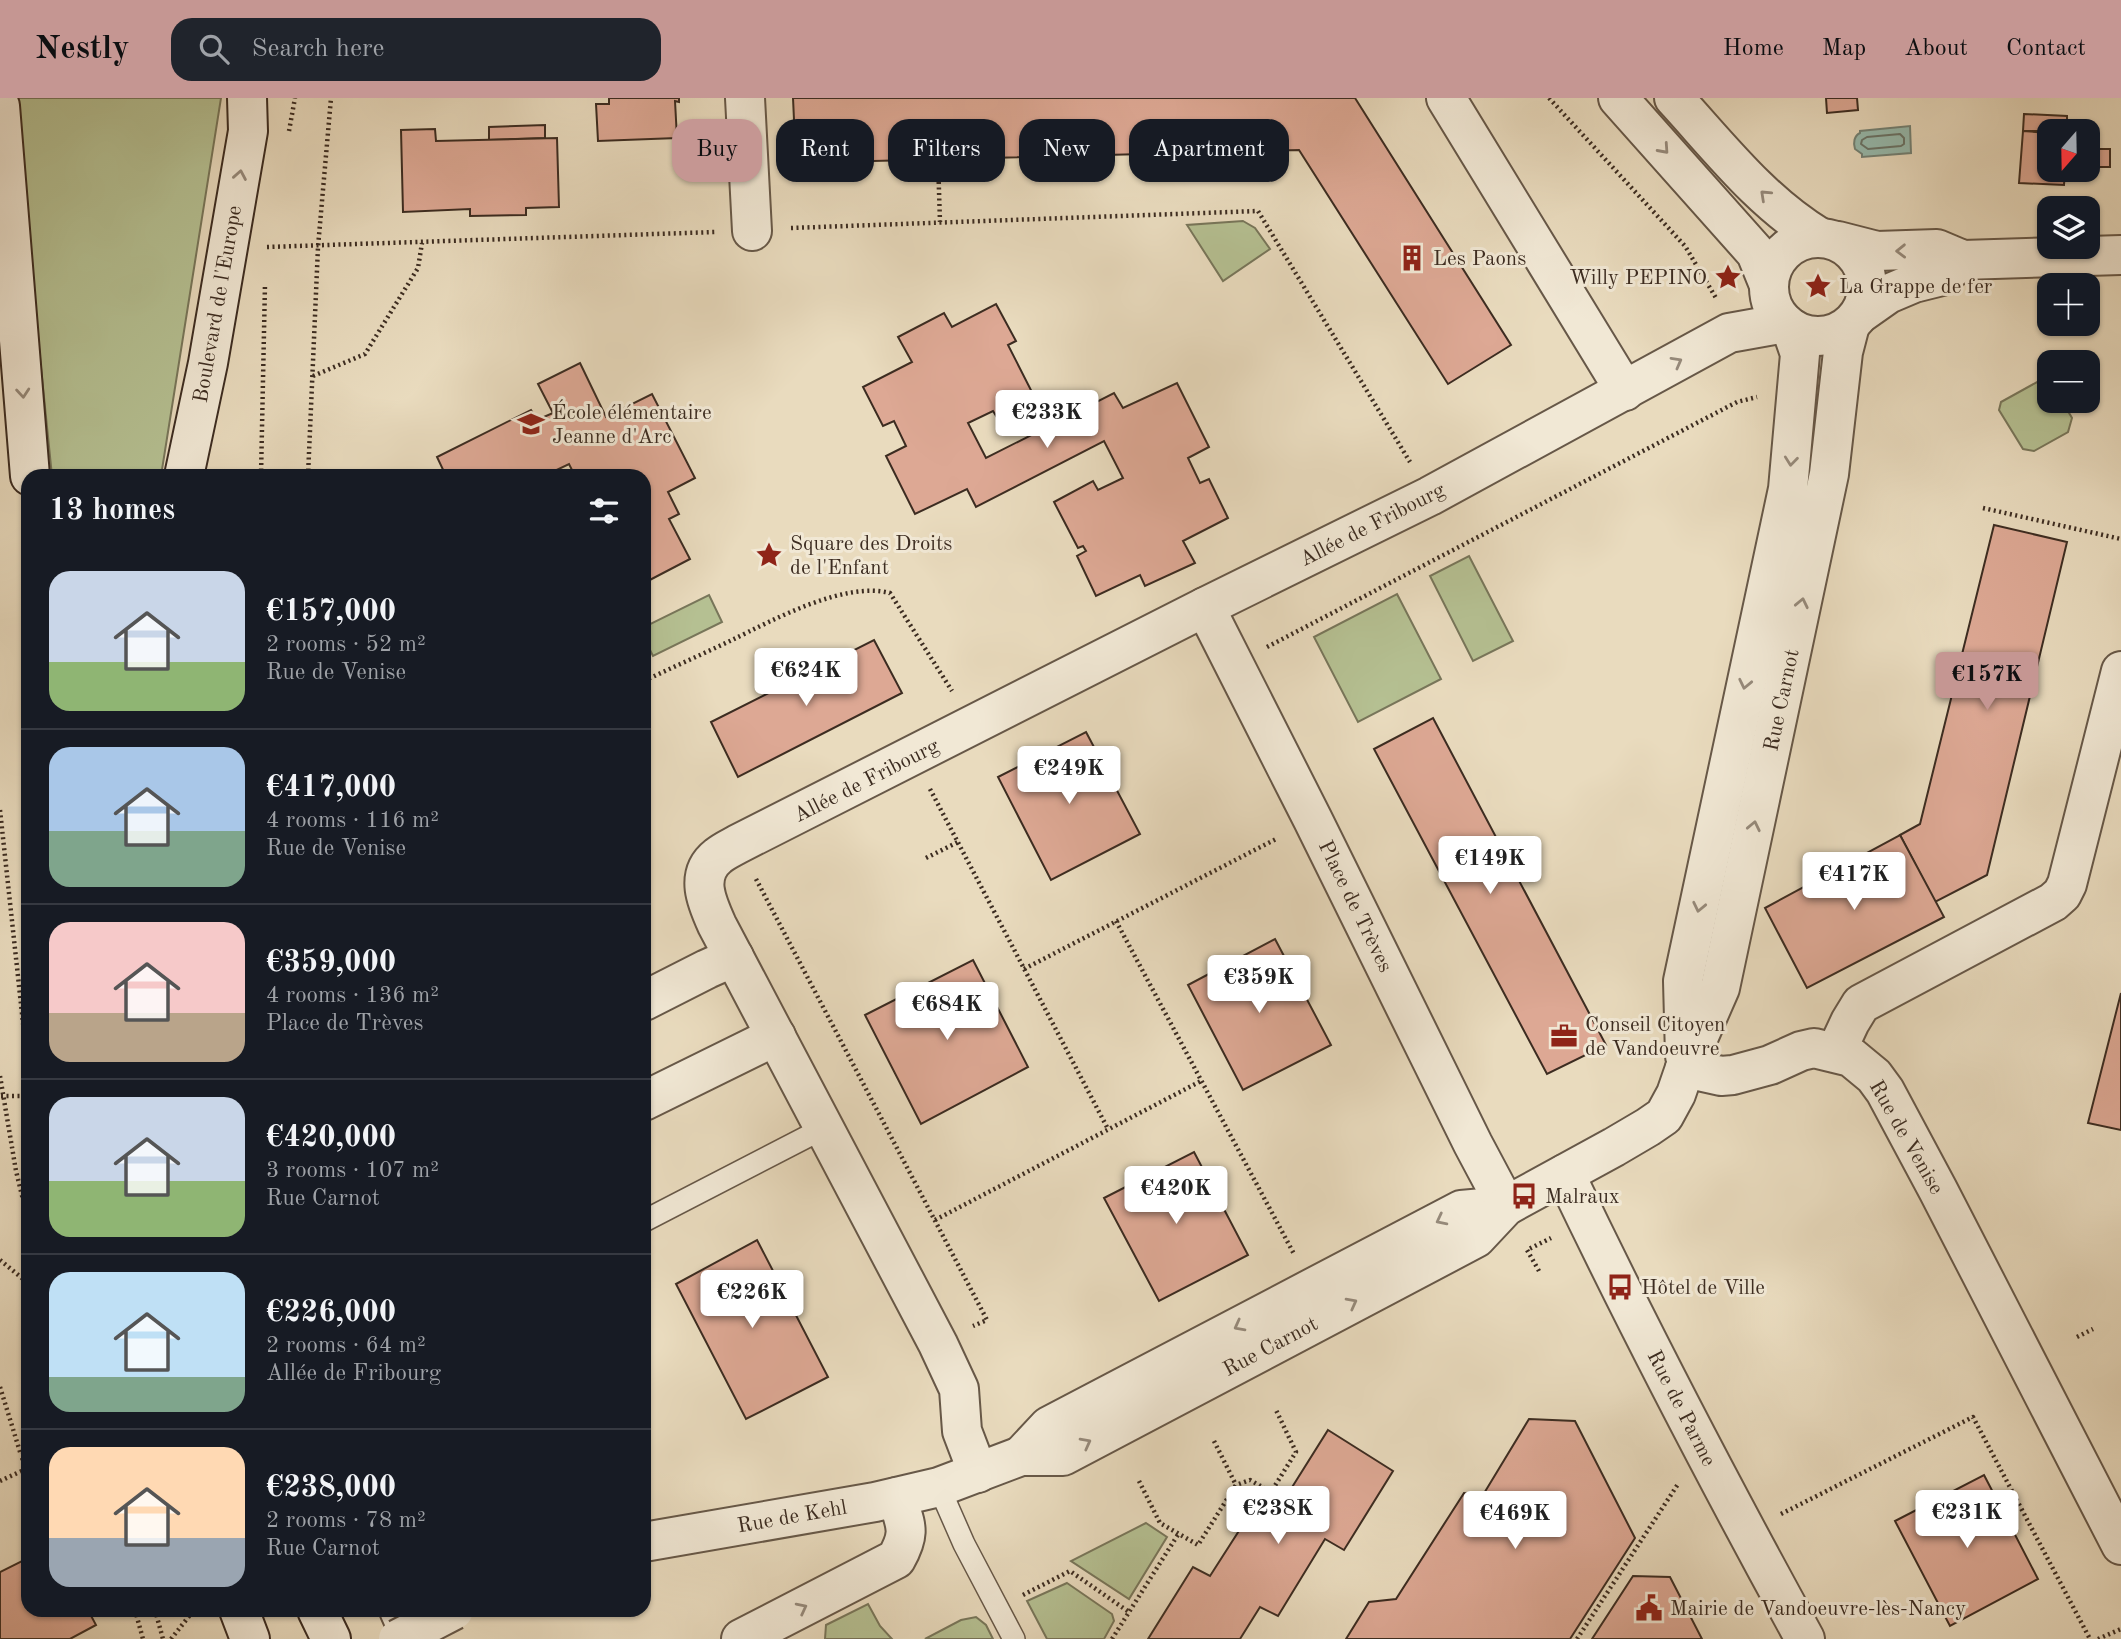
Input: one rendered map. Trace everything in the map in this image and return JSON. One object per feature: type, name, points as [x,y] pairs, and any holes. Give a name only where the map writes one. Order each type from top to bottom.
[{"type":"street","points":[[745,98],[752,231]]},
{"type":"street","points":[[1446,98],[1625,391]]},
{"type":"street","points":[[1618,98],[1756,253],[1769,285],[1772,304],[1788,325],[1805,334],[1820,337],[1835,334],[1888,294],[1914,283],[1942,276],[1963,260]]},
{"type":"street","points":[[1674,98],[1753,184],[1793,221],[1852,250],[1863,263],[1868,280],[1867,297],[1856,319]]},
{"type":"street","points":[[0,106],[29,469]]},
{"type":"street","name":"Boulevard de l'Europe","points":[[185,469],[208,363],[253,109]]},
{"type":"street","points":[[1769,285],[1773,267],[1784,251],[1800,240],[1828,239],[1877,251],[1937,249],[1963,260],[2121,255]]},
{"type":"street","name":"Rue Carnot","points":[[939,1487],[1021,1456],[1063,1455],[1071,1451],[1476,1238],[1506,1206],[1664,1116],[1676,1094],[1720,988],[1829,474],[1843,352],[1856,319]]},
{"type":"street","name":"Allée de Fribourg","points":[[978,1472],[962,1431],[959,1389],[938,1344],[705,899],[704,888],[711,862],[738,844],[1430,496],[1729,333],[1788,325]]},
{"type":"street","name":"Rue Carnot","points":[[1685,1068],[1683,981],[1788,489],[1800,354],[1788,325]]},
{"type":"street","name":"Place de Trèves","points":[[1205,607],[1506,1206]]},
{"type":"street","points":[[1685,1068],[1721,1076],[1733,1075],[1770,1065],[1814,1048],[1836,1052],[1861,1004],[2053,902],[2062,894],[2067,884],[2121,671]]},
{"type":"street","points":[[651,997],[734,957]]},
{"type":"street","points":[[651,1098],[776,1035]]},
{"type":"street","name":"Rue de Venise","points":[[1836,1052],[1863,1065],[1885,1091],[2121,1545]]},
{"type":"street","name":"Rue de Parme","points":[[1565,1174],[1706,1457],[1805,1639]]},
{"type":"street","name":"Rue Carnot","points":[[1021,1456],[1049,1426],[1461,1210],[1506,1206]]},
{"type":"street","name":"Rue de Kehl","points":[[651,1541],[897,1497],[939,1487]]},
{"type":"street","points":[[741,1639],[896,1559],[907,1531],[897,1497]]},
{"type":"street","points":[[242,1617],[250,1639]]},
{"type":"street","points":[[320,1617],[331,1639]]},
{"type":"street","points":[[402,1617],[412,1639]]},
{"type":"street","points":[[398,1639],[440,1617]]},
{"type":"lane","points":[[651,1217],[824,1128]]},
{"type":"lane","points":[[939,1487],[964,1544],[1014,1639]]},
{"type":"path","points":[[287,142],[295,98]]},
{"type":"path","points":[[308,469],[318,247],[331,98]]},
{"type":"path","points":[[1549,98],[1685,246],[1723,308],[1719,315],[1729,333]]},
{"type":"path","points":[[939,182],[940,222]]},
{"type":"path","points":[[267,247],[1258,211],[1430,496]]},
{"type":"path","points":[[266,260],[270,234]]},
{"type":"path","points":[[313,376],[365,354],[418,268],[422,243]]},
{"type":"path","points":[[261,469],[265,272]]},
{"type":"path","points":[[1234,664],[1737,402],[1780,391],[1798,394]]},
{"type":"path","points":[[1983,508],[2121,539]]},
{"type":"path","points":[[651,678],[792,612],[833,596],[868,590],[882,591],[890,593],[950,688],[971,727]]},
{"type":"path","points":[[929,786],[1108,1129]]},
{"type":"path","points":[[0,810],[21,1004]]},
{"type":"path","points":[[1024,969],[1313,820]]},
{"type":"path","points":[[926,858],[958,842]]},
{"type":"path","points":[[738,844],[987,1320],[938,1344]]},
{"type":"path","points":[[1116,921],[1312,1288]]},
{"type":"path","points":[[0,1076],[1,1096],[21,1191]]},
{"type":"path","points":[[934,1220],[1201,1080]]},
{"type":"path","points":[[1,1096],[21,1096]]},
{"type":"path","points":[[0,1260],[21,1277]]},
{"type":"path","points":[[2077,1337],[2093,1329]]},
{"type":"path","points":[[0,1387],[21,1452]]},
{"type":"path","points":[[1139,1481],[1160,1523],[1198,1545],[1237,1486],[1250,1480],[1271,1492],[1296,1452],[1275,1408]]},
{"type":"path","points":[[1777,1516],[1973,1417],[2090,1639]]},
{"type":"path","points":[[1214,1441],[1237,1486]]},
{"type":"path","points":[[1577,1639],[1686,1472],[1706,1457]]},
{"type":"path","points":[[0,1481],[21,1471]]},
{"type":"path","points":[[1112,1639],[1179,1533]]},
{"type":"path","points":[[998,1608],[1070,1571],[1129,1612]]},
{"type":"path","points":[[137,1617],[142,1639]]},
{"type":"path","points":[[157,1617],[163,1639]]},
{"type":"path","points":[[172,1639],[189,1617]]},
{"type":"path","points":[[2098,1639],[2121,1629]]},
{"type":"green space","points":[[16,98],[221,98],[162,469],[51,469]]},
{"type":"green space","points":[[1243,221],[1255,228],[1270,249],[1223,281],[1187,225]]},
{"type":"green space","points":[[2037,382],[2037,413],[2069,413],[2072,418],[2068,432],[2034,451],[2023,449],[1999,410],[2001,402]]},
{"type":"green space","points":[[1469,556],[1513,641],[1473,661],[1430,576]]},
{"type":"green space","points":[[1397,594],[1441,679],[1358,722],[1314,637]]},
{"type":"green space","points":[[709,595],[722,622],[653,656],[651,624]]},
{"type":"green space","points":[[1146,1523],[1167,1537],[1129,1599],[1071,1561]]},
{"type":"green space","points":[[1067,1583],[1112,1614],[1114,1621],[1104,1639],[1047,1639],[1027,1601]]},
{"type":"green space","points":[[868,1604],[880,1626],[892,1639],[825,1639],[826,1625]]},
{"type":"green space","points":[[976,1617],[986,1625],[993,1639],[925,1639],[961,1620]]},
{"type":"water","points":[[1910,126],[1911,153],[1862,157],[1855,149],[1854,140],[1860,131]]},
{"type":"building","points":[[609,98],[679,98],[679,102],[675,101],[676,119],[672,119],[672,138],[598,141],[596,104],[609,104]]},
{"type":"building","name":"Les Paons","points":[[793,98],[1355,98],[1511,345],[1448,384],[1299,150],[1289,150],[1289,119],[1129,119],[1129,154],[1115,155],[1115,119],[1019,119],[1019,157],[1005,158],[1005,119],[888,119],[888,161],[874,161],[874,119],[794,119]]},
{"type":"building","points":[[1826,98],[1857,98],[1858,110],[1827,113]]},
{"type":"building","points":[[2024,114],[2067,116],[2067,119],[2037,119],[2037,131],[2023,131]]},
{"type":"building","points":[[545,125],[545,138],[489,140],[489,127]]},
{"type":"building","points":[[435,129],[436,141],[557,138],[559,207],[526,208],[526,215],[470,216],[470,209],[403,212],[401,130]]},
{"type":"building","points":[[2023,131],[2037,132],[2037,182],[2064,182],[2064,185],[2019,183]]},
{"type":"building","points":[[2100,149],[2110,149],[2110,167],[2100,167]]},
{"type":"building","points":[[996,304],[1016,341],[1008,345],[1036,400],[998,419],[993,411],[968,423],[986,458],[1114,393],[1123,408],[1177,383],[1209,447],[1188,458],[1200,483],[1209,479],[1228,518],[1183,541],[1195,563],[1145,586],[1140,575],[1096,596],[1077,556],[1086,551],[1083,546],[1078,548],[1054,502],[1093,481],[1098,490],[1123,478],[1104,441],[976,507],[967,489],[915,514],[886,456],[906,446],[894,421],[883,426],[863,387],[912,362],[898,337],[944,313],[952,327]]},
{"type":"building","points":[[580,363],[606,417],[652,394],[695,478],[668,492],[679,514],[669,519],[690,559],[651,579],[651,469],[572,469],[569,464],[559,469],[443,469],[437,457],[531,410],[537,420],[553,413],[538,384]]},
{"type":"building","points":[[1994,525],[2067,542],[1987,875],[1935,902],[1900,835],[1920,824]]},
{"type":"building","points":[[874,640],[902,693],[738,777],[711,722]]},
{"type":"building","points":[[1433,718],[1606,1045],[1547,1074],[1374,749]]},
{"type":"building","points":[[1086,732],[1140,834],[1051,880],[998,777]]},
{"type":"building","points":[[1900,835],[1944,917],[1807,988],[1765,908]]},
{"type":"building","points":[[1275,939],[1331,1045],[1243,1090],[1188,985]]},
{"type":"building","points":[[973,960],[1028,1067],[921,1124],[865,1015]]},
{"type":"building","points":[[2121,993],[2121,1130],[2088,1123]]},
{"type":"building","points":[[1194,1152],[1248,1255],[1159,1301],[1104,1198]]},
{"type":"building","points":[[757,1240],[828,1377],[746,1419],[676,1284]]},
{"type":"building","points":[[1529,1419],[1575,1421],[1635,1538],[1570,1639],[1346,1639],[1369,1602],[1396,1599],[1464,1493],[1483,1495]]},
{"type":"building","points":[[1328,1430],[1393,1471],[1344,1550],[1325,1539],[1278,1616],[1260,1607],[1240,1639],[1148,1639],[1193,1567],[1210,1576],[1260,1498],[1279,1508]]},
{"type":"building","points":[[1984,1475],[2038,1579],[1950,1626],[1895,1521]]},
{"type":"building","points":[[21,1562],[21,1617],[92,1617],[96,1625],[70,1639],[0,1639],[0,1572]]},
{"type":"building","name":"Mairie de Vandoeuvre-lès-Nancy","points":[[1633,1576],[1670,1577],[1702,1639],[1592,1639]]},
{"type":"place","name":"Les Paons","points":[[1412,258]]},
{"type":"place","name":"Willy PEPINO","points":[[1728,277]]},
{"type":"place","name":"La Grappe de fer","points":[[1818,286]]},
{"type":"place","name":"École élémentaire Jeanne d'Arc","points":[[531,424]]},
{"type":"place","name":"Square des Droits de l'Enfant","points":[[769,555]]},
{"type":"place","name":"Conseil Citoyen de Vandoeuvre","points":[[1564,1036]]},
{"type":"place","name":"Malraux","points":[[1524,1196]]},
{"type":"place","name":"Hôtel de Ville","points":[[1620,1287]]},
{"type":"place","name":"Mairie de Vandoeuvre-lès-Nancy","points":[[1649,1608]]}]
